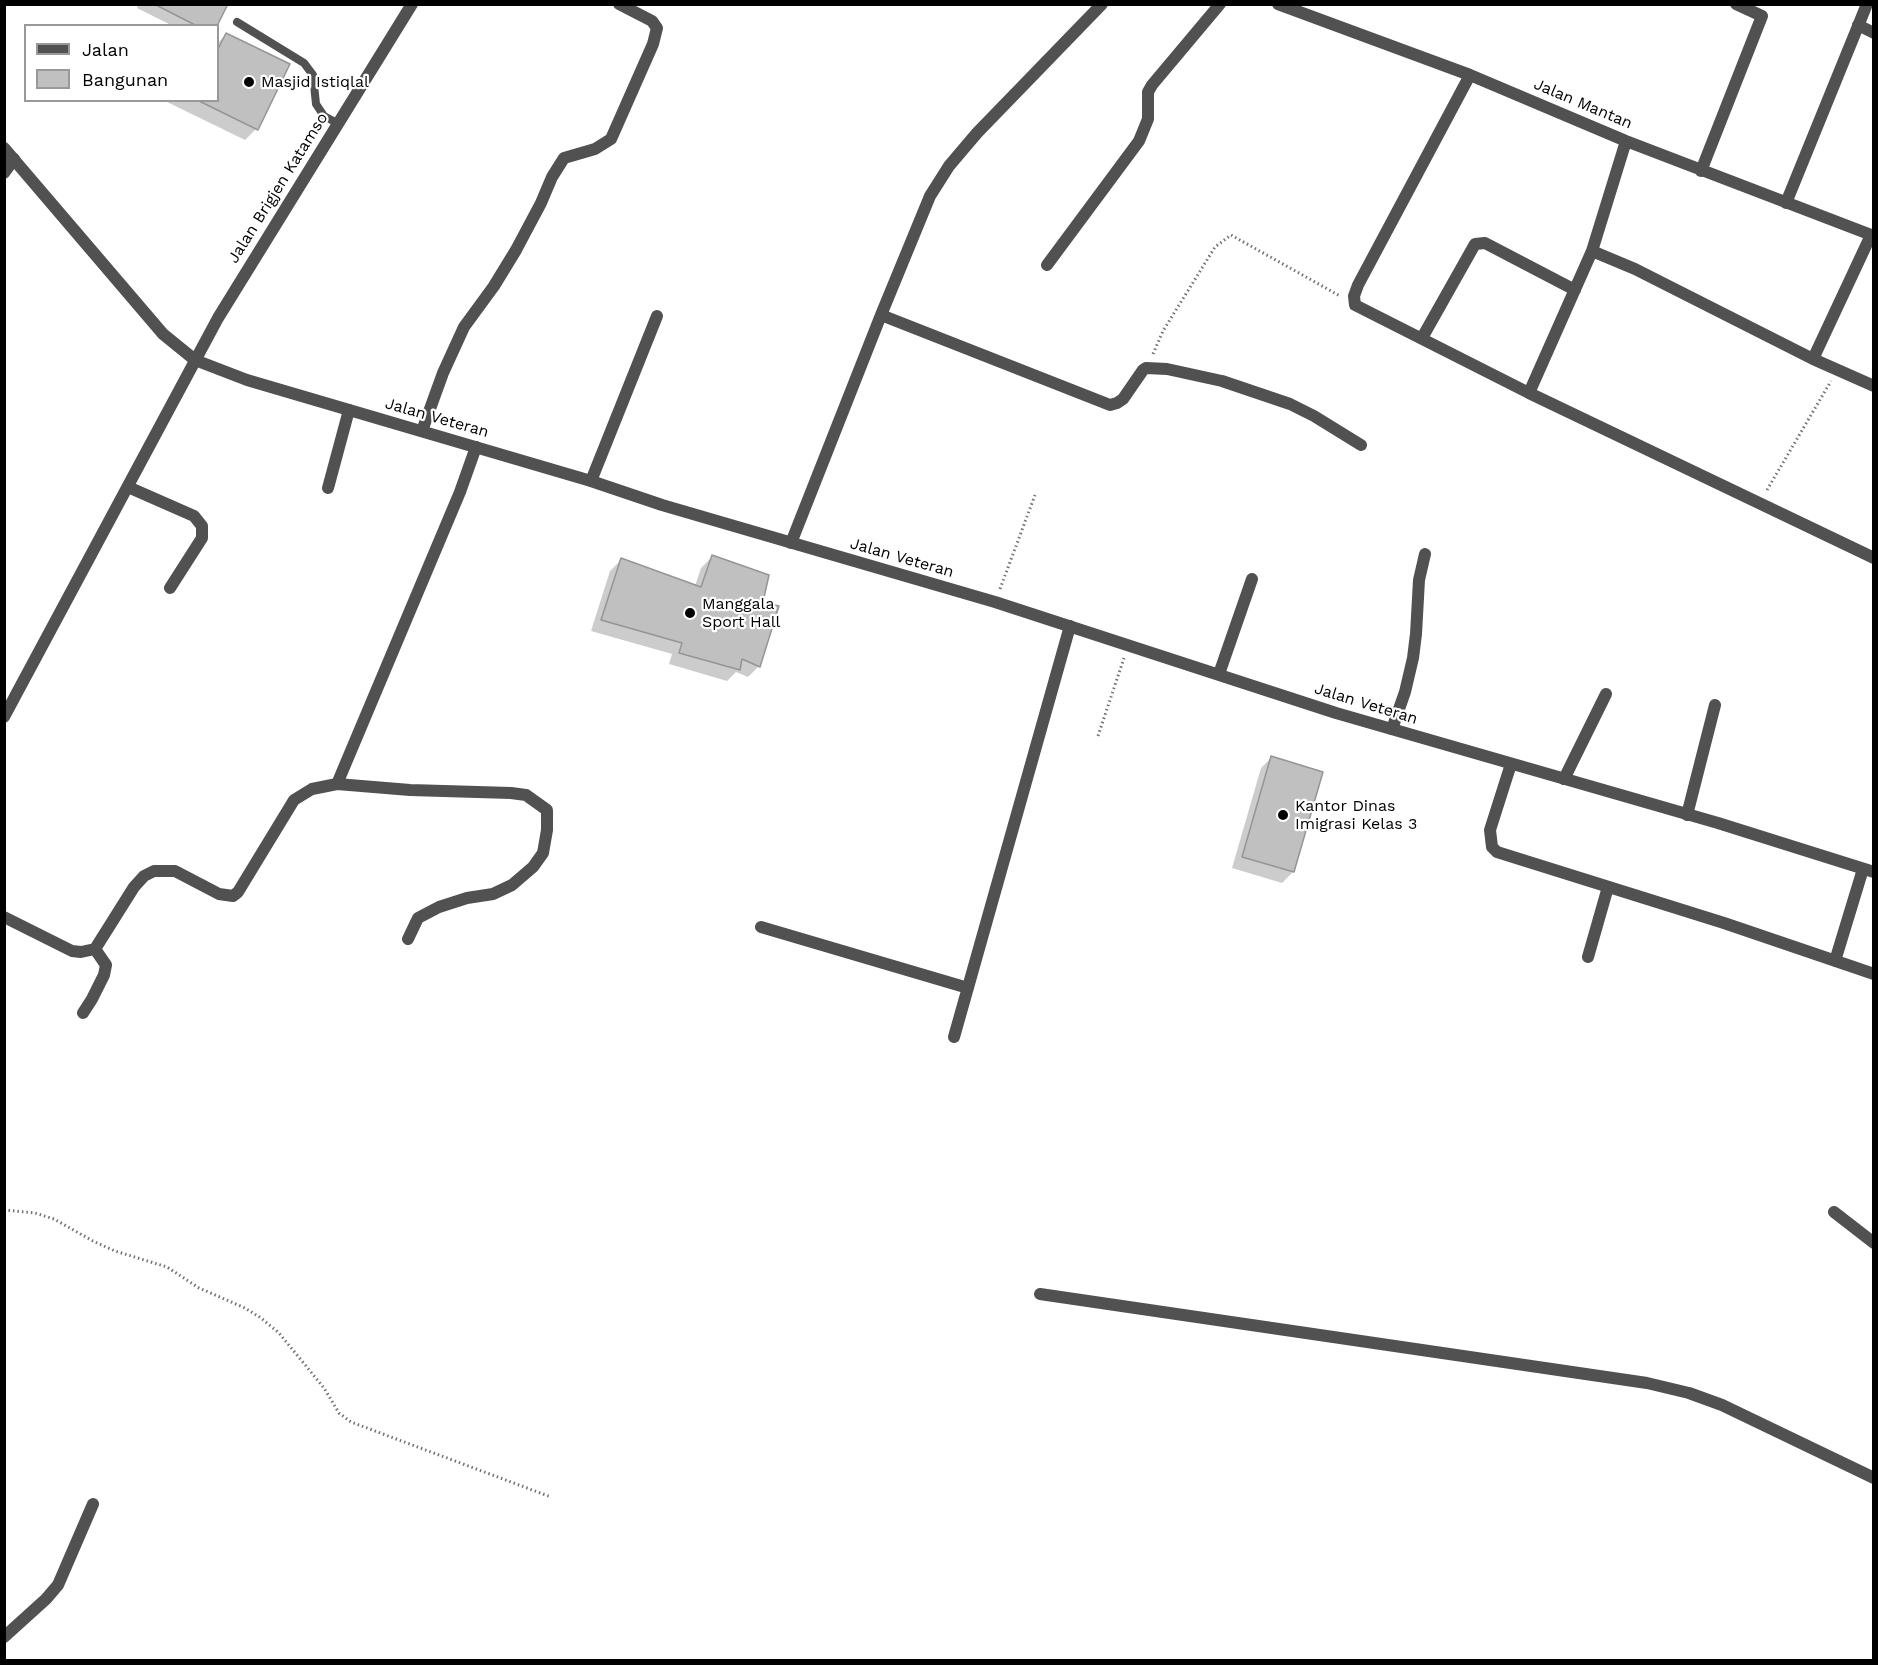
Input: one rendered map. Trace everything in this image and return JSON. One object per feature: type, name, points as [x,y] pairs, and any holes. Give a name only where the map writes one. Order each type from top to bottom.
[{"type":"street","name":"Jalan Brigjen Katamso","points":[[4,717],[218,318],[412,4]]},
{"type":"street","points":[[422,431],[443,373],[464,327],[494,286],[516,250],[552,177],[564,158],[595,148],[610,140],[653,44],[657,28],[652,21],[619,4]]},
{"type":"street","points":[[791,543],[930,196],[950,166],[977,133],[1013,93],[1102,4]]},
{"type":"street","points":[[1047,265],[1139,141],[1148,119],[1148,92],[1152,85],[1220,4]]},
{"type":"street","name":"Jalan Mantan","points":[[1278,4],[1470,75],[1701,171],[1872,235]]},
{"type":"street","points":[[1701,171],[1764,10],[1736,4]]},
{"type":"street","points":[[1786,203],[1867,4]]},
{"type":"street","points":[[1858,25],[1874,33]]},
{"type":"street","points":[[1470,75],[1358,285],[1354,296],[1355,304],[1529,393],[1874,558]]},
{"type":"street","points":[[1529,393],[1592,251],[1626,141]]},
{"type":"street","name":"Jalan Veteran","points":[[4,148],[163,334],[195,360],[247,380],[995,602],[1336,713],[1687,815],[1868,871]]},
{"type":"street","points":[[4,173],[14,159]]},
{"type":"street","points":[[1813,359],[1872,235]]},
{"type":"street","points":[[1422,338],[1474,244],[1485,243],[1575,290]]},
{"type":"street","points":[[1592,251],[1635,269],[1813,359],[1874,386]]},
{"type":"street","points":[[881,315],[1110,405],[1123,399],[1139,372],[1146,368],[1167,369],[1222,381],[1290,404],[1361,445]]},
{"type":"street","points":[[591,482],[657,316]]},
{"type":"street","points":[[328,488],[349,410]]},
{"type":"street","points":[[337,784],[460,492],[476,447]]},
{"type":"street","points":[[128,487],[194,516],[202,526],[202,538],[170,588]]},
{"type":"street","points":[[1392,729],[1405,692],[1413,658],[1418,591],[1425,554]]},
{"type":"street","points":[[1219,674],[1252,579]]},
{"type":"street","points":[[954,1037],[1070,626]]},
{"type":"street","points":[[1564,779],[1606,694]]},
{"type":"street","points":[[1687,815],[1715,705]]},
{"type":"street","points":[[1511,764],[1490,830],[1492,847],[1497,852],[1724,923],[1874,974]]},
{"type":"street","points":[[4,917],[72,951],[81,952],[95,949],[134,887],[144,876],[154,871],[175,871],[219,894],[232,896],[238,892],[294,800],[312,789],[337,784],[410,790],[519,794],[532,798],[547,810],[547,830],[543,853],[533,867],[512,885],[493,894],[457,901],[418,918],[408,939]]},
{"type":"street","points":[[1835,961],[1868,871]]},
{"type":"street","points":[[1588,957],[1608,887]]},
{"type":"street","points":[[761,927],[968,988]]},
{"type":"street","points":[[83,1013],[104,975],[106,965],[95,949]]},
{"type":"street","points":[[1834,1212],[1874,1243]]},
{"type":"street","points":[[1040,1294],[1647,1383],[1722,1405],[1874,1478]]},
{"type":"street","points":[[4,1637],[58,1585],[93,1504]]},
{"type":"lane","points":[[237,22],[304,63],[313,75],[316,104],[324,116],[337,123]]},
{"type":"path","points":[[1146,368],[1163,331],[1215,247],[1231,235],[1355,304]]},
{"type":"path","points":[[1760,502],[1838,369]]},
{"type":"path","points":[[995,602],[1035,495]]},
{"type":"path","points":[[1098,736],[1128,645]]},
{"type":"path","points":[[4,1210],[35,1213],[54,1219],[116,1251],[167,1267],[199,1288],[245,1308],[261,1318],[285,1339],[324,1388],[339,1413],[351,1422],[551,1497]]},
{"type":"building","points":[[154,4],[228,4],[218,24],[193,24]]},
{"type":"building","name":"Masjid Istiqlal","points":[[226,33],[290,64],[258,130],[201,102],[219,102],[219,47]]},
{"type":"building","name":"Manggala Sport Hall","points":[[712,555],[769,575],[763,602],[779,606],[760,667],[742,659],[740,670],[679,653],[682,643],[601,620],[621,558],[701,587]]},
{"type":"building","name":"Kantor Dinas Imigrasi Kelas 3","points":[[1271,756],[1323,772],[1294,872],[1242,857]]},
{"type":"place","name":"Masjid Istiqlal","points":[[249,82]]},
{"type":"place","name":"Manggala Sport Hall","points":[[690,613]]},
{"type":"place","name":"Kantor Dinas Imigrasi Kelas 3","points":[[1283,815]]}]
